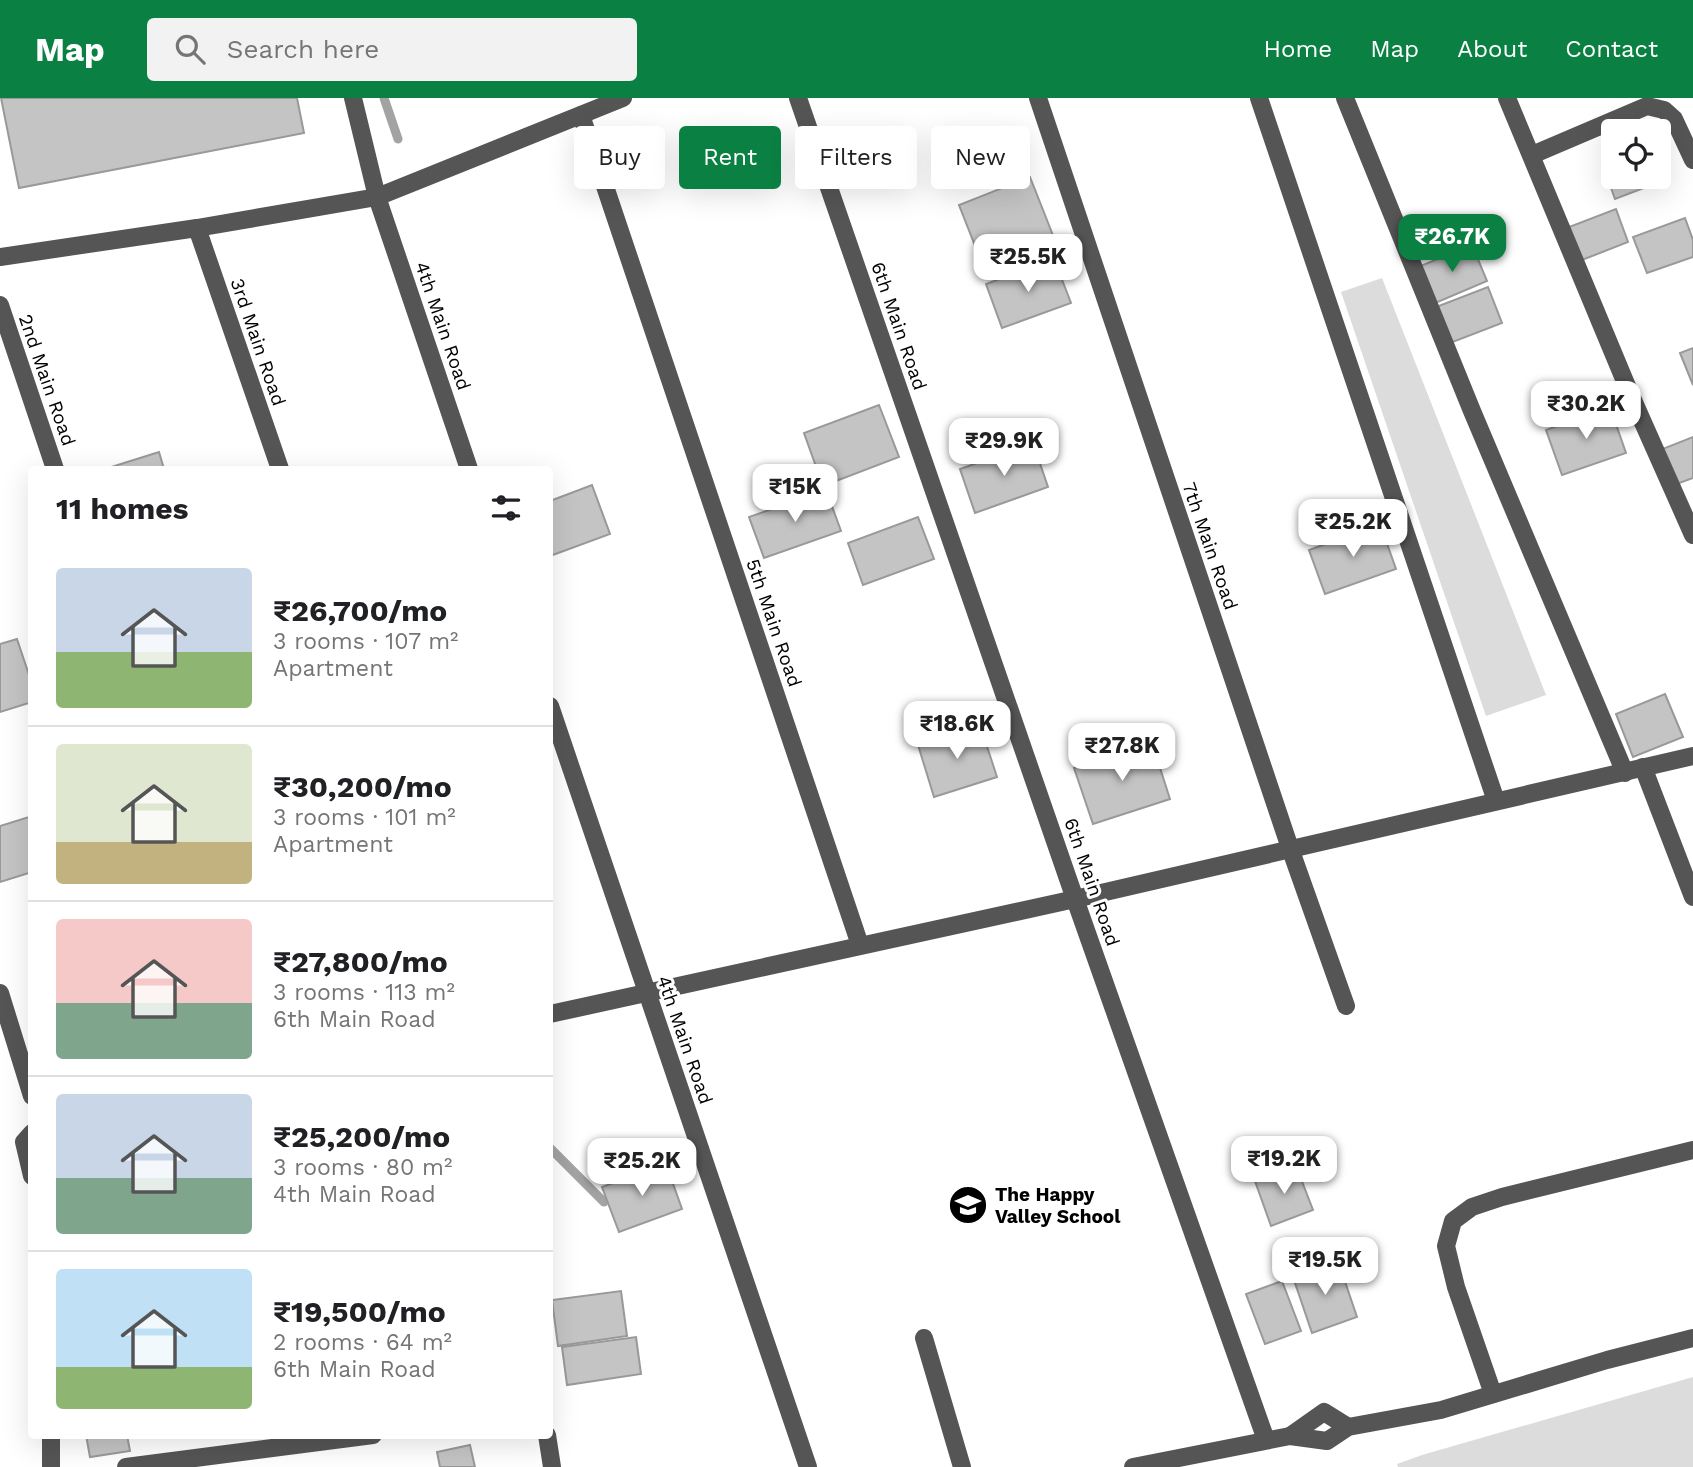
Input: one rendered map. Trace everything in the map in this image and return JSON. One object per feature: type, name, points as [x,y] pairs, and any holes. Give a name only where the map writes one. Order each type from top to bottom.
[{"type":"street","name":"4th Main Road","points":[[354,98],[377,197],[468,466]]},
{"type":"street","points":[[0,257],[197,228],[377,197],[623,98]]},
{"type":"street","name":"6th Main Road","points":[[798,98],[1266,1440]]},
{"type":"street","name":"7th Main Road","points":[[1038,98],[1290,848],[1346,1006]]},
{"type":"street","points":[[1259,98],[1496,801]]},
{"type":"street","points":[[1345,98],[1472,411],[1625,773]]},
{"type":"street","points":[[1507,98],[1629,391],[1693,535]]},
{"type":"street","points":[[1532,155],[1647,106],[1664,110],[1674,119],[1693,160]]},
{"type":"street","name":"5th Main Road","points":[[581,115],[860,945]]},
{"type":"street","name":"3rd Main Road","points":[[197,228],[279,466]]},
{"type":"street","name":"2nd Main Road","points":[[0,305],[54,466]]},
{"type":"street","name":"4th Main Road","points":[[553,715],[808,1467]]},
{"type":"street","points":[[553,1013],[1075,898],[1693,756]]},
{"type":"street","points":[[1643,767],[1693,897]]},
{"type":"street","points":[[0,993],[28,1083]]},
{"type":"street","points":[[28,1138],[24,1142],[28,1159]]},
{"type":"street","points":[[1493,1394],[1456,1287],[1446,1246],[1453,1221],[1472,1207],[1502,1197],[1693,1150]]},
{"type":"street","points":[[924,1338],[962,1467]]},
{"type":"street","points":[[1133,1467],[1290,1436],[1327,1440],[1348,1427],[1441,1410],[1607,1360],[1693,1338]]},
{"type":"street","points":[[1290,1436],[1324,1412],[1348,1427]]},
{"type":"street","points":[[51,1439],[51,1467]]},
{"type":"street","points":[[126,1467],[342,1439]]},
{"type":"street","points":[[548,1439],[552,1467]]},
{"type":"shaded area","points":[[1382,278],[1546,695],[1486,716],[1341,292]]},
{"type":"shaded area","points":[[1693,1377],[1693,1467],[1398,1467],[1397,1464],[1422,1455]]},
{"type":"building","points":[[1,98],[297,98],[304,133],[19,188]]},
{"type":"building","points":[[1030,177],[1054,238],[983,266],[959,205],[1000,189],[1030,189]]},
{"type":"building","points":[[1611,189],[1641,189],[1615,199]]},
{"type":"building","points":[[1616,209],[1628,242],[1582,260],[1569,227]]},
{"type":"building","points":[[1685,218],[1693,240],[1693,257],[1647,273],[1633,237]]},
{"type":"building","points":[[1472,245],[1487,281],[1433,304],[1418,267]]},
{"type":"building","points":[[1054,259],[1071,303],[1002,328],[986,284]]},
{"type":"building","points":[[1488,287],[1502,323],[1450,343],[1436,307]]},
{"type":"building","points":[[1693,348],[1693,385],[1680,353]]},
{"type":"building","points":[[879,405],[899,457],[823,486],[804,433]]},
{"type":"building","points":[[1610,407],[1626,453],[1562,475],[1546,430]]},
{"type":"building","points":[[1693,437],[1693,478],[1674,485],[1660,450]]},
{"type":"building","points":[[1033,443],[1048,487],[975,513],[960,469]]},
{"type":"building","points":[[159,452],[163,466],[115,466]]},
{"type":"building","points":[[592,485],[610,534],[553,555],[553,500]]},
{"type":"building","points":[[826,490],[841,531],[764,558],[749,517]]},
{"type":"building","points":[[918,517],[934,559],[863,585],[848,543]]},
{"type":"building","points":[[1380,524],[1396,569],[1325,594],[1309,550]]},
{"type":"building","points":[[17,639],[28,672],[28,703],[0,712],[0,644]]},
{"type":"building","points":[[1665,694],[1683,737],[1633,757],[1616,714]]},
{"type":"building","points":[[980,725],[997,777],[934,797],[918,745]]},
{"type":"building","points":[[1152,743],[1170,799],[1093,824],[1074,768]]},
{"type":"building","points":[[28,817],[28,873],[0,882],[0,826]]},
{"type":"building","points":[[666,1164],[682,1209],[619,1232],[602,1187]]},
{"type":"building","points":[[1296,1166],[1313,1210],[1271,1226],[1255,1181]]},
{"type":"building","points":[[1338,1261],[1357,1317],[1312,1333],[1293,1277]]},
{"type":"building","points":[[1282,1281],[1301,1331],[1265,1344],[1246,1294]]},
{"type":"building","points":[[621,1291],[627,1336],[558,1346],[553,1300]]},
{"type":"building","points":[[636,1337],[641,1374],[567,1385],[562,1347]]},
{"type":"building","points":[[87,1439],[128,1439],[130,1451],[90,1457]]},
{"type":"building","points":[[470,1445],[475,1467],[440,1467],[437,1452]]},
{"type":"waterway","points":[[384,98],[398,139]]},
{"type":"waterway","points":[[553,1151],[604,1202]]},
{"type":"place","name":"The Happy Valley School","points":[[968,1205]]}]
